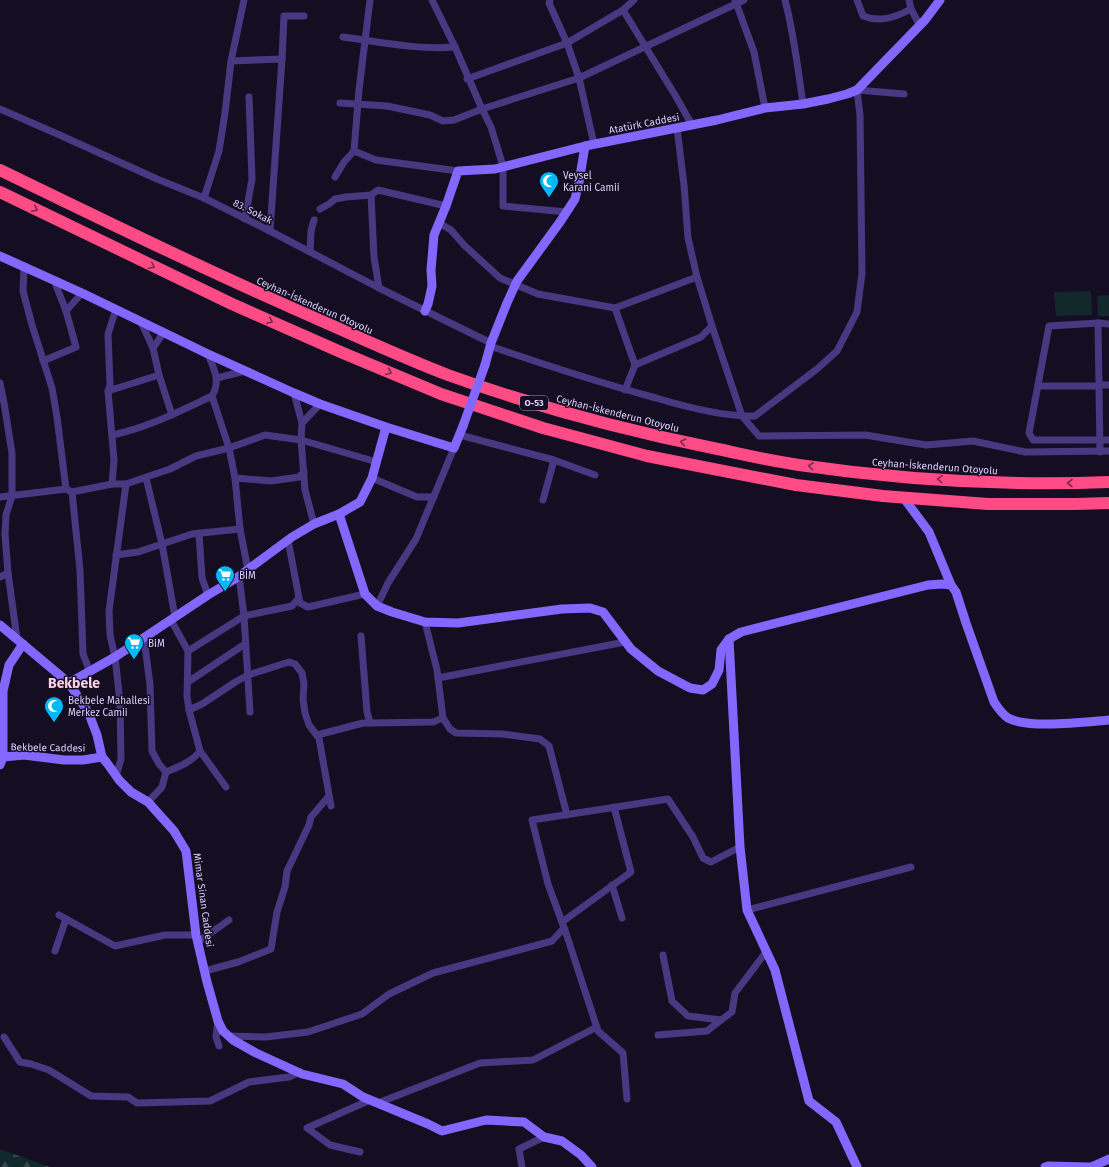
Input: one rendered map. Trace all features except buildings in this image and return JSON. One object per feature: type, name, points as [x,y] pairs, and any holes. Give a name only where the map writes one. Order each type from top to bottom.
[{"type":"highway","name":"Ceyhan-İskenderun Otoyolu","points":[[0,170],[239,285],[349,334],[447,374],[548,408],[650,436],[798,465],[884,475],[987,483],[1109,482]]},
{"type":"highway","name":"O-53","points":[[0,192],[232,304],[441,394],[543,428],[647,456],[796,485],[904,497],[988,504],[1109,503]]},
{"type":"street","points":[[204,198],[219,151],[226,114],[231,61],[244,0]]},
{"type":"street","points":[[335,177],[344,162],[354,151],[357,104],[370,0]]},
{"type":"street","points":[[432,0],[455,47],[467,79],[491,127],[502,166],[503,206],[567,212]]},
{"type":"street","points":[[550,0],[549,3],[567,43],[579,78],[594,144]]},
{"type":"street","points":[[467,79],[567,43],[623,10],[634,0]]},
{"type":"street","points":[[340,103],[387,106],[412,111],[443,121],[454,120],[579,78],[736,2],[744,0]]},
{"type":"street","points":[[785,0],[791,22],[803,104]]},
{"type":"street","points":[[857,0],[863,16],[869,18],[879,19],[896,16],[911,9]]},
{"type":"street","points":[[909,0],[911,9],[920,26]]},
{"type":"street","name":"Atatürk Caddesi","points":[[458,171],[495,169],[594,144],[717,120],[765,108],[803,104],[847,94],[857,90],[920,26],[940,0]]},
{"type":"street","points":[[736,2],[754,52],[765,108]]},
{"type":"street","points":[[623,10],[646,46],[692,125]]},
{"type":"street","points":[[270,231],[284,16],[304,16]]},
{"type":"street","points":[[343,37],[404,47],[434,49],[455,47]]},
{"type":"street","points":[[231,61],[282,58]]},
{"type":"street","points":[[742,416],[755,416],[817,369],[837,351],[857,312],[862,273],[860,122],[857,90],[904,94]]},
{"type":"street","points":[[245,218],[252,179],[249,97]]},
{"type":"street","name":"83. Sokak","points":[[0,109],[157,179],[204,198],[491,345],[625,390],[685,406],[742,416]]},
{"type":"street","points":[[676,128],[684,185],[688,238],[697,277],[742,416],[759,436],[866,435],[926,445],[973,441],[1025,452],[1109,451]]},
{"type":"street","points":[[377,606],[388,583],[416,538],[434,497],[461,430],[507,302],[515,285],[575,199],[585,146]]},
{"type":"street","points":[[354,151],[376,160],[458,171],[434,235],[431,270],[432,286],[425,311]]},
{"type":"street","points":[[320,209],[335,199],[371,195],[378,190],[446,206]]},
{"type":"street","points":[[371,195],[374,257],[379,288]]},
{"type":"street","points":[[310,252],[311,231],[314,220]]},
{"type":"street","points":[[440,222],[451,230],[464,245],[500,278],[538,294],[615,308],[697,277]]},
{"type":"street","points":[[0,256],[116,309],[208,354],[320,404],[386,427],[454,448]]},
{"type":"street","points":[[24,267],[23,291],[52,388],[69,490],[80,570],[83,654],[90,672]]},
{"type":"street","points":[[43,361],[76,347],[66,311],[54,280]]},
{"type":"street","points":[[66,311],[82,293]]},
{"type":"street","points":[[615,308],[635,365],[625,390]]},
{"type":"street","points":[[112,484],[114,460],[108,391],[110,385],[108,334],[116,309]]},
{"type":"street","points":[[142,322],[153,348],[159,375],[172,414]]},
{"type":"street","points":[[1098,323],[1100,452]]},
{"type":"street","points":[[1109,324],[1098,323],[1049,326],[1029,433],[1033,440],[1109,440]]},
{"type":"street","points":[[635,365],[701,338],[712,326]]},
{"type":"street","points":[[153,348],[164,332]]},
{"type":"street","points":[[112,435],[124,433],[150,424],[212,396],[216,389],[217,378],[208,354]]},
{"type":"street","points":[[217,378],[245,371]]},
{"type":"street","points":[[108,391],[159,375]]},
{"type":"street","points":[[0,383],[2,405],[12,453],[12,496],[2,535],[20,642],[9,665],[4,691],[1,716],[1,761]]},
{"type":"street","points":[[1038,386],[1109,385]]},
{"type":"street","points":[[294,393],[302,423],[301,440],[305,490],[314,524]]},
{"type":"street","points":[[212,396],[229,448],[236,478],[240,529],[248,570]]},
{"type":"street","points":[[302,423],[320,404]]},
{"type":"street","points":[[69,684],[116,657],[248,570],[288,540],[314,524],[339,514],[360,502],[372,478],[386,427]]},
{"type":"street","points":[[461,430],[595,475]]},
{"type":"street","points":[[0,497],[112,484],[126,484],[146,478],[196,456],[229,448],[265,435],[301,440],[377,462]]},
{"type":"street","points":[[543,500],[554,460]]},
{"type":"street","points":[[236,478],[271,481],[299,477],[304,472]]},
{"type":"street","points":[[146,478],[162,544],[173,619],[188,650],[187,696],[189,710],[200,751],[226,787]]},
{"type":"street","points":[[372,478],[417,497],[434,497]]},
{"type":"street","points":[[116,776],[120,759],[121,728],[116,657],[110,635],[109,611],[126,484]]},
{"type":"street","points":[[904,497],[929,532],[951,585],[956,592],[994,702],[999,710],[1007,717],[1015,721],[1034,724],[1109,720]]},
{"type":"street","points":[[339,514],[366,594],[377,606],[425,622],[458,623],[562,609],[590,608],[603,612],[631,650],[658,671],[690,688],[703,690],[712,684],[719,670],[721,650],[729,639],[741,632],[928,585],[951,585]]},
{"type":"street","points":[[116,555],[138,552],[185,536],[199,533],[240,529]]},
{"type":"street","points":[[199,533],[202,578],[208,595]]},
{"type":"street","points":[[288,540],[298,600],[300,603],[308,607],[366,594]]},
{"type":"street","points":[[0,578],[8,573]]},
{"type":"street","points":[[239,576],[244,616],[250,712]]},
{"type":"street","points":[[188,650],[244,616],[292,606],[298,600]]},
{"type":"street","points":[[425,622],[438,678],[443,718],[450,729],[456,733],[503,734],[540,739],[549,746],[567,815]]},
{"type":"street","name":"Mimar Sinan Caddesi","points":[[0,625],[69,684],[89,714],[97,735],[102,757],[116,776],[131,792],[148,802],[174,831],[186,851],[197,938],[204,972],[218,1021],[223,1032],[256,1053],[300,1072],[343,1084],[374,1102],[428,1124],[442,1132],[486,1120],[524,1122],[544,1137],[562,1141],[581,1155],[592,1167]]},
{"type":"street","points":[[361,636],[367,712],[370,723]]},
{"type":"street","points":[[144,638],[150,685],[152,751],[166,772],[162,787],[148,802]]},
{"type":"street","points":[[729,639],[740,847],[747,910],[775,970],[809,1101],[836,1122],[857,1167]]},
{"type":"street","points":[[438,678],[625,642]]},
{"type":"street","points":[[188,682],[245,644]]},
{"type":"street","points":[[189,710],[202,704],[248,675],[289,662],[295,664],[302,673],[305,713],[309,725],[318,738],[331,806]]},
{"type":"street","points":[[316,735],[363,723],[433,722],[443,718]]},
{"type":"street","points":[[166,772],[180,767],[196,756],[200,751]]},
{"type":"street","name":"Bekbele Caddesi","points":[[1,761],[24,755],[64,760],[83,760],[102,757]]},
{"type":"street","points":[[204,972],[238,962],[271,949],[277,912],[285,887],[287,872],[312,817],[329,796]]},
{"type":"street","points":[[626,1099],[623,1053],[598,1031],[548,884],[532,820],[668,799],[693,837],[703,858],[711,862],[740,847]]},
{"type":"street","points":[[229,1036],[266,1037],[308,1032],[362,1014],[389,994],[433,973],[552,940],[563,925],[612,885],[631,872],[614,807]]},
{"type":"street","points":[[747,910],[910,867]]},
{"type":"street","points":[[612,885],[622,918]]},
{"type":"street","points":[[59,915],[115,946],[165,935],[197,938],[229,920]]},
{"type":"street","points":[[55,950],[66,919]]},
{"type":"street","points":[[658,1035],[707,1031],[732,1012],[735,993],[766,952]]},
{"type":"street","points":[[664,954],[672,1001],[688,1016],[721,1020]]},
{"type":"street","points":[[218,1021],[216,1037],[219,1046]]},
{"type":"street","points":[[360,1152],[330,1144],[307,1128],[480,1063],[532,1060],[597,1028]]},
{"type":"street","points":[[4,1037],[20,1062],[49,1070],[91,1096],[128,1097],[137,1103],[210,1101],[249,1082],[289,1077],[300,1072]]},
{"type":"street","points":[[522,1167],[519,1149],[544,1137]]},
{"type":"street","points":[[1045,1167],[1090,1167],[1109,1159]]},
{"type":"green space","points":[[1091,291],[1092,315],[1056,316],[1054,292]]},
{"type":"green space","points":[[1109,295],[1109,316],[1098,316],[1097,296]]},
{"type":"green space","points":[[0,1149],[50,1167],[0,1167]]},
{"type":"place","name":"Veysel Karani Camii","points":[[549,198]]},
{"type":"place","name":"BİM","points":[[225,592]]},
{"type":"place","name":"BiM","points":[[134,660]]},
{"type":"place","name":"Bekbele Mahallesi Merkez Camii","points":[[54,723]]},
{"type":"district","name":"Bekbele","points":[[74,683]]}]
